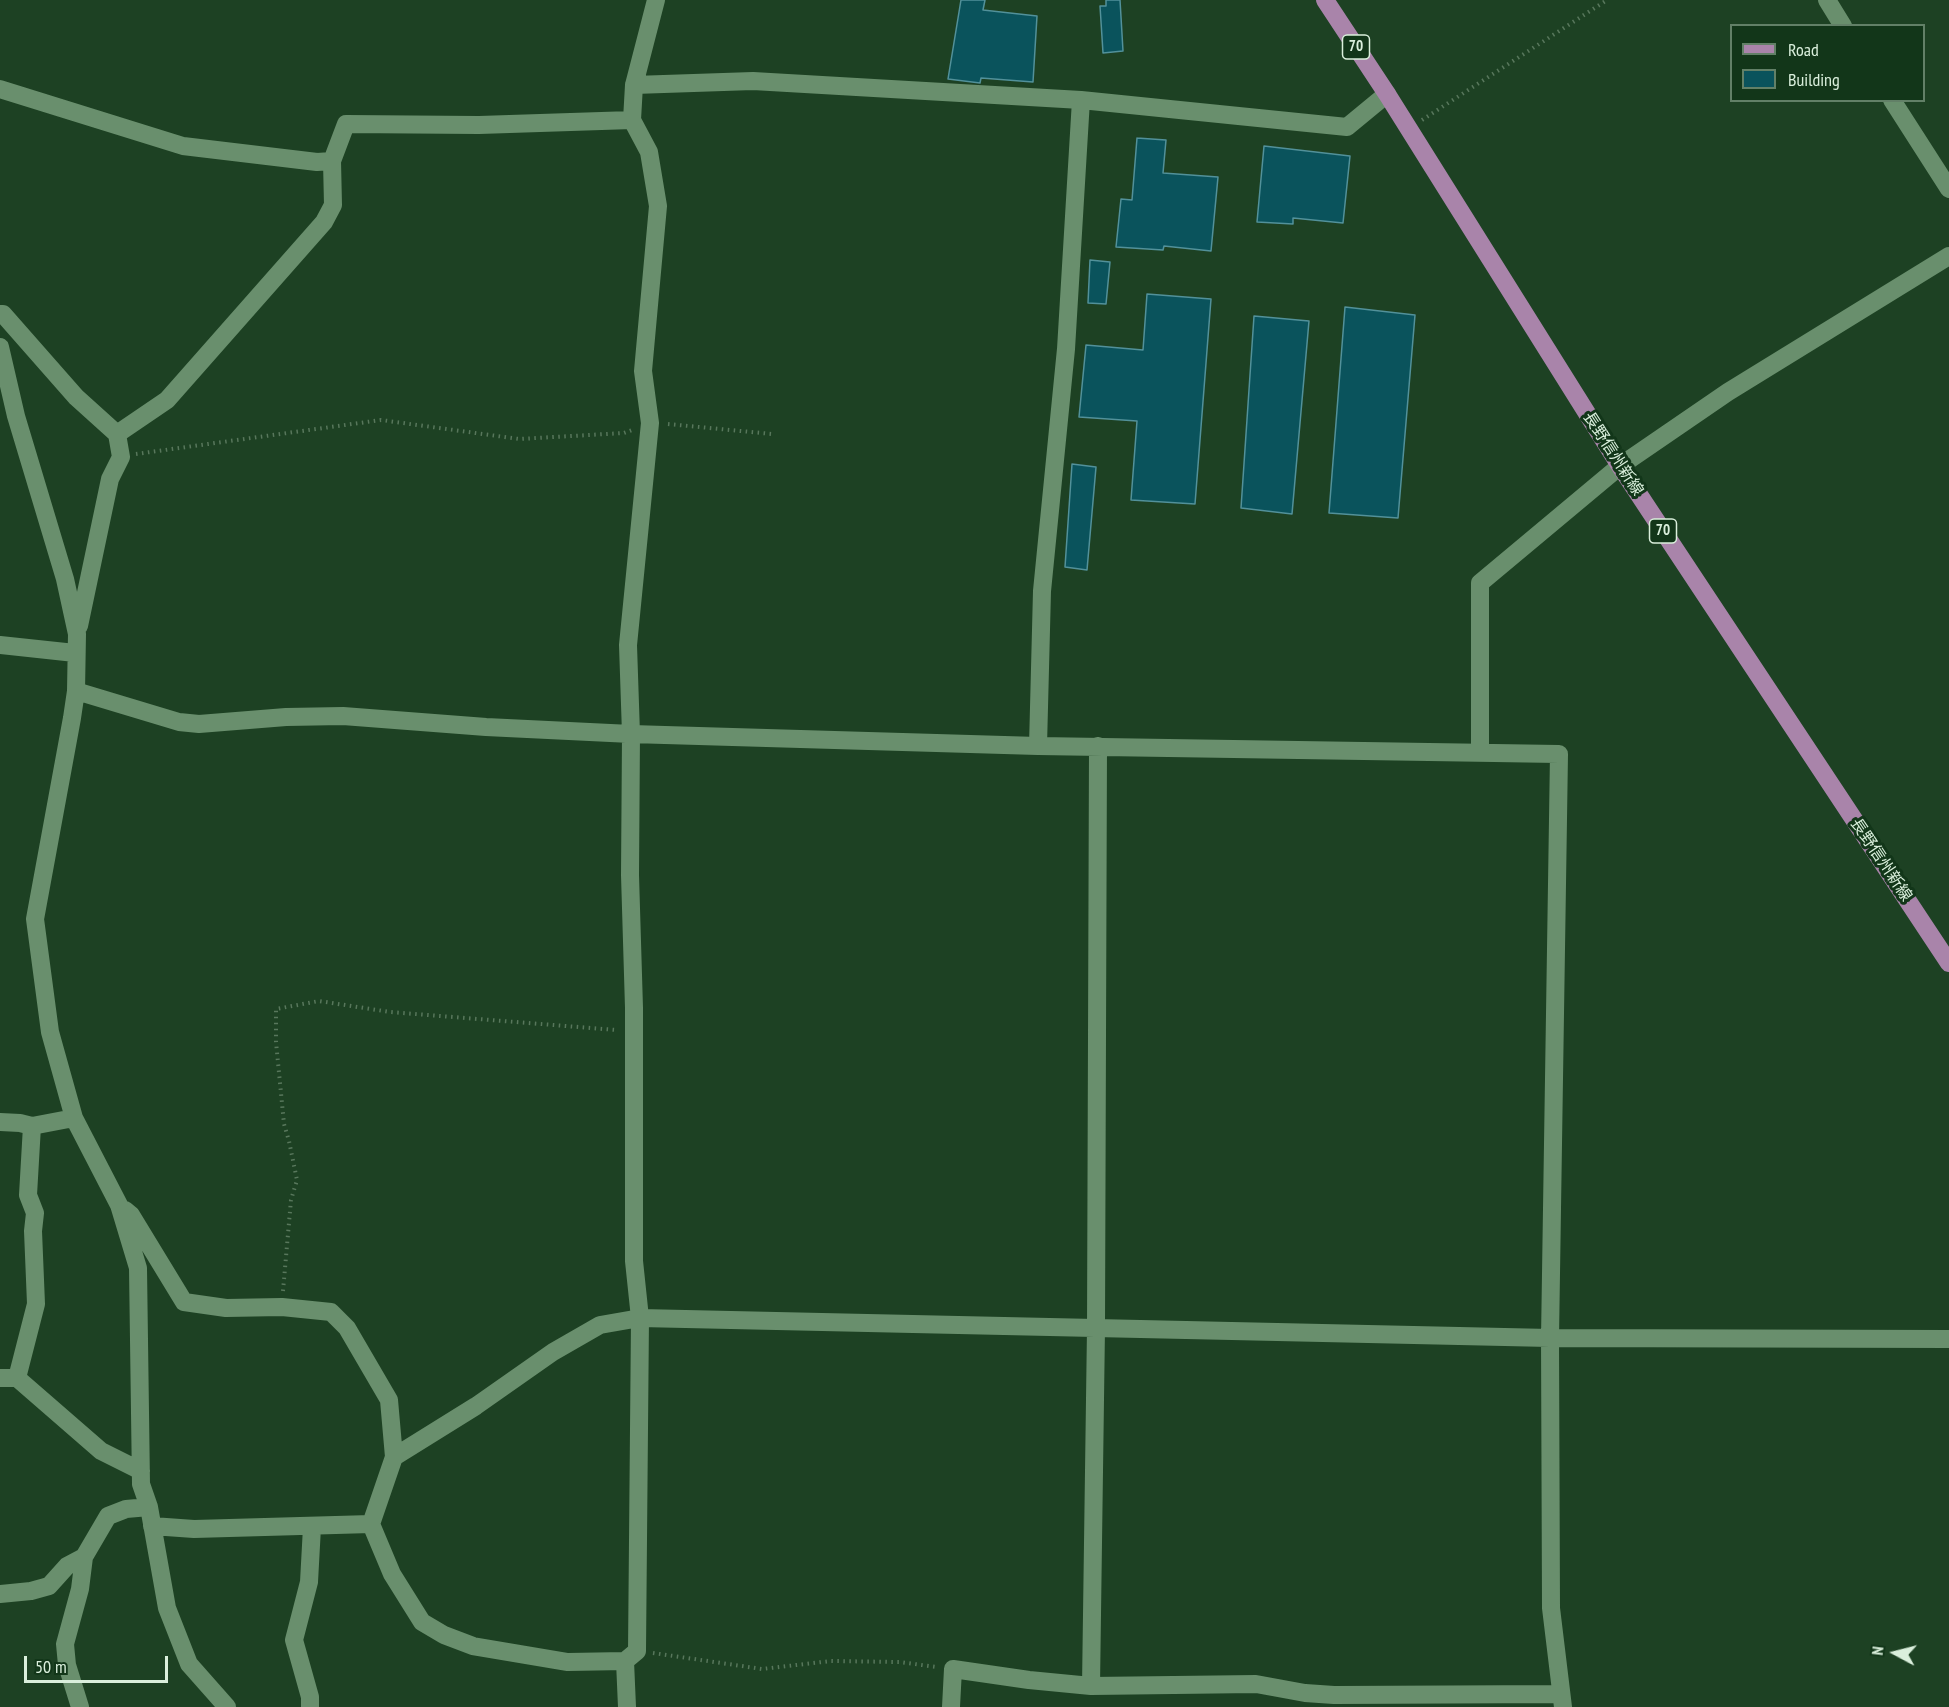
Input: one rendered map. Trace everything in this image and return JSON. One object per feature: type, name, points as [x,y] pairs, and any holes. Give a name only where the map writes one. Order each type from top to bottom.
[{"type":"main road","name":"長野信州新線","points":[[1325,0],[1387,94],[1620,466],[1949,963]]},
{"type":"street","points":[[627,1707],[631,1656],[640,1318],[634,1261],[634,1031],[628,645],[650,423],[644,371],[658,206],[650,152],[632,120],[634,85],[656,0]]},
{"type":"street","points":[[1827,0],[1842,24]]},
{"type":"street","points":[[634,85],[753,81],[1081,100],[1347,127],[1387,94]]},
{"type":"street","points":[[0,89],[183,146],[317,162],[332,160]]},
{"type":"street","points":[[1038,746],[1042,591],[1066,349],[1081,100]]},
{"type":"street","points":[[1893,102],[1949,189]]},
{"type":"street","points":[[117,434],[167,400],[324,222],[333,205],[332,160],[346,124],[479,125],[632,120]]},
{"type":"street","points":[[1480,752],[1480,583],[1620,466],[1728,392],[1949,256]]},
{"type":"street","points":[[0,314],[3,314],[76,397],[117,434],[121,457],[110,479],[77,634],[76,691],[35,919],[50,1032],[74,1118],[119,1205],[138,1268],[141,1484],[149,1507],[167,1608],[189,1664],[227,1707]]},
{"type":"street","points":[[0,347],[16,416],[65,579],[77,634]]},
{"type":"street","points":[[0,645],[75,653]]},
{"type":"street","points":[[76,691],[179,722],[199,724],[286,717],[343,716],[486,727],[631,734],[1038,746],[1558,754],[1550,1338],[1551,1608],[1562,1700],[1334,1695],[1305,1693],[1256,1684],[1091,1686],[953,1670],[951,1707]]},
{"type":"street","points":[[1091,1686],[1096,1328],[1098,746]]},
{"type":"street","points":[[0,1122],[32,1126],[74,1118]]},
{"type":"street","points":[[32,1126],[28,1195],[34,1213],[36,1304],[9,1378],[101,1451],[141,1471]]},
{"type":"street","points":[[119,1205],[131,1215],[184,1302],[226,1308],[282,1307],[331,1312],[347,1328],[389,1400],[394,1457],[371,1524],[392,1574],[422,1622],[444,1635],[473,1646],[568,1662],[631,1656]]},
{"type":"street","points":[[394,1457],[476,1406],[553,1352],[600,1325],[640,1318],[1550,1338],[1949,1339]]},
{"type":"street","points":[[80,1707],[67,1665],[65,1644],[80,1589],[84,1557],[108,1516],[126,1509],[149,1507]]},
{"type":"street","points":[[152,1526],[194,1529],[371,1524]]},
{"type":"street","points":[[310,1707],[310,1697],[294,1640],[309,1582],[312,1527]]},
{"type":"street","points":[[0,1594],[32,1591],[48,1586],[67,1566],[84,1557]]},
{"type":"path","points":[[1408,129],[1607,0]]},
{"type":"path","points":[[121,457],[381,420],[519,439],[624,433],[650,423],[772,434]]},
{"type":"path","points":[[282,1307],[291,1200],[297,1180],[284,1124],[276,1042],[276,1009],[319,1001],[390,1012],[634,1031]]},
{"type":"path","points":[[631,1656],[762,1669],[831,1661],[899,1662],[953,1670]]},
{"type":"building","points":[[961,0],[985,0],[983,10],[1037,16],[1033,82],[981,78],[980,83],[948,79]]},
{"type":"building","points":[[1106,0],[1120,0],[1123,51],[1103,53],[1100,6],[1106,6]]},
{"type":"building","points":[[1137,138],[1166,140],[1163,173],[1218,177],[1211,251],[1164,246],[1163,250],[1116,247],[1121,199],[1132,200]]},
{"type":"building","points":[[1264,146],[1350,156],[1343,223],[1293,218],[1293,224],[1257,222]]},
{"type":"building","points":[[1090,260],[1110,262],[1106,304],[1088,303]]},
{"type":"building","points":[[1147,294],[1211,299],[1195,504],[1131,500],[1137,421],[1079,417],[1086,345],[1143,350]]},
{"type":"building","points":[[1345,307],[1415,315],[1398,518],[1329,513]]},
{"type":"building","points":[[1254,316],[1309,321],[1292,514],[1241,508]]},
{"type":"building","points":[[1072,464],[1096,467],[1087,570],[1065,567]]}]
